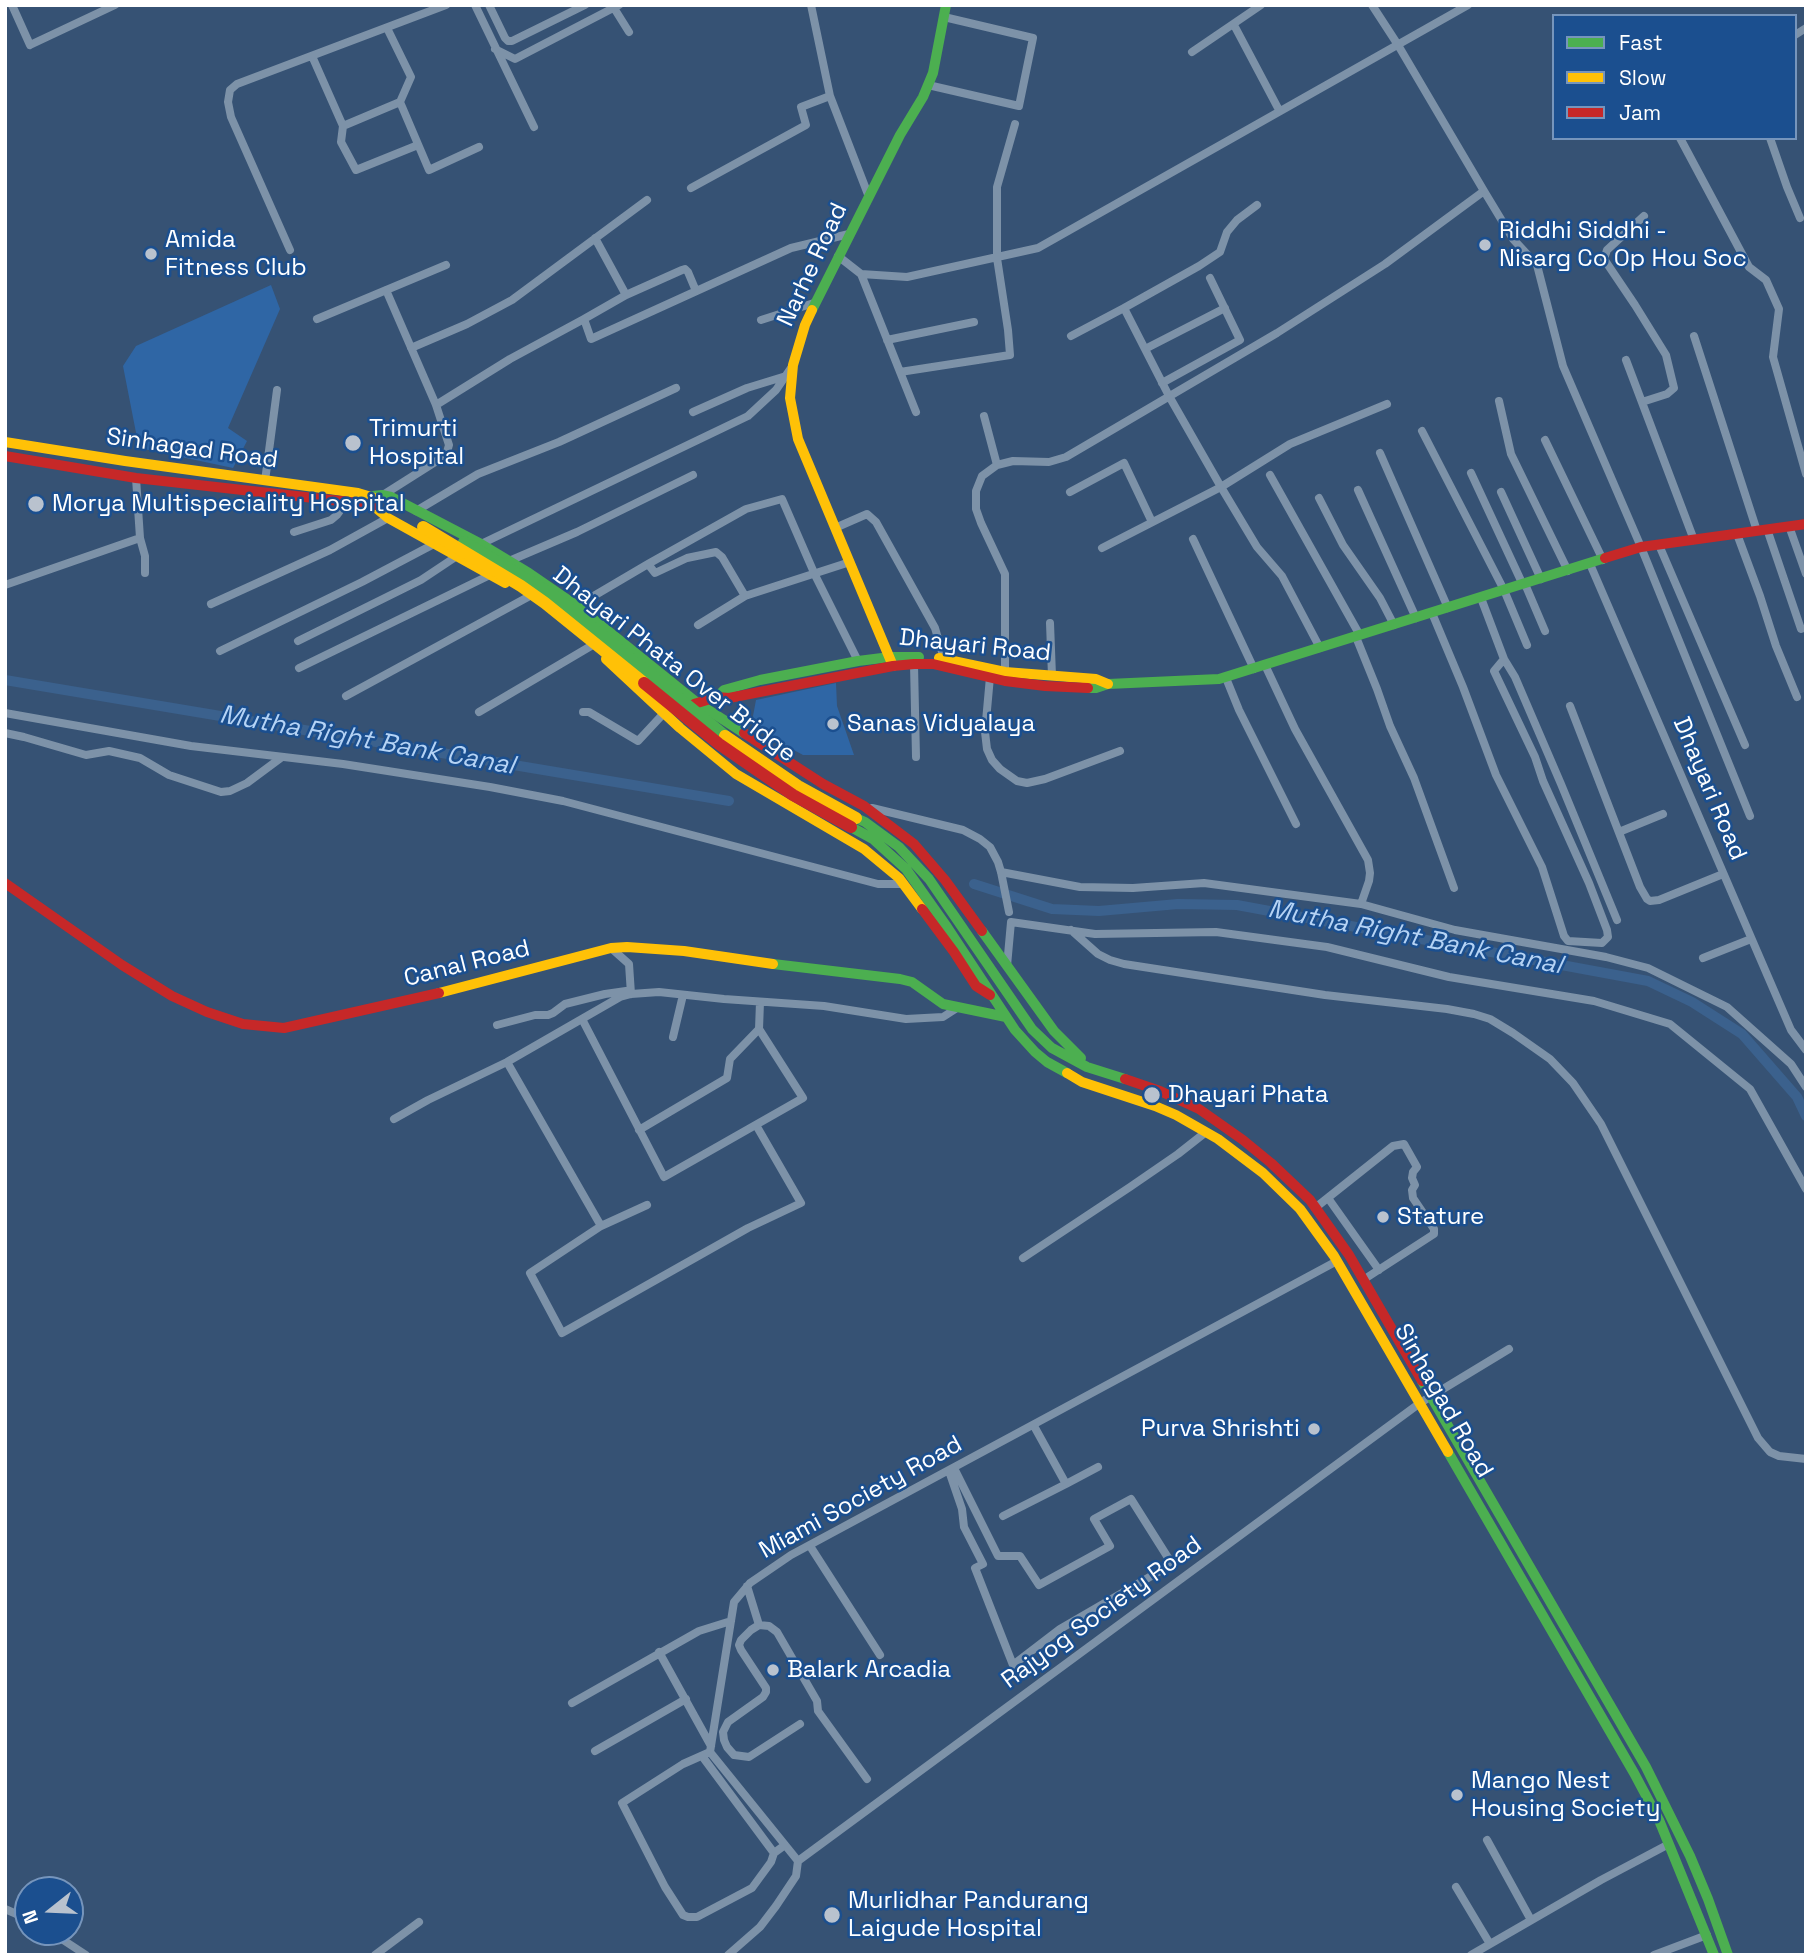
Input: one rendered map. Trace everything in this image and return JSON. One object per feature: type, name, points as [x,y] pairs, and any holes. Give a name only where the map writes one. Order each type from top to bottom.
[{"type":"main road","name":"Narhe Road","points":[[891,661],[798,439],[790,398],[789,370],[814,303],[928,85],[945,11]]},
{"type":"main road","name":"Sinhagad Road","points":[[5,442],[375,498]]},
{"type":"main road","name":"Sinhagad Road","points":[[5,456],[136,478],[347,501],[375,498]]},
{"type":"main road","points":[[375,498],[391,498],[509,561],[577,606],[696,702],[887,822],[914,844],[945,880],[1054,1031],[1076,1054],[1098,1071]]},
{"type":"main road","points":[[375,498],[388,518],[528,597],[563,622],[736,774],[864,849],[899,878],[976,986],[995,998]]},
{"type":"main road","name":"Dhayari Phata Over Bridge","points":[[375,498],[426,524],[521,586],[719,744],[793,795],[853,823],[873,839],[905,869],[995,998]]},
{"type":"main road","name":"Dhayari Road","points":[[717,697],[724,690],[760,680],[858,662],[926,657],[944,659],[1045,686],[1096,688],[1108,684],[1226,678],[1641,547],[1806,524]]},
{"type":"main road","name":"Dhayari Road","points":[[668,715],[696,702],[717,697],[729,698],[891,661],[933,664],[990,677],[1052,676],[1096,679],[1108,684]]},
{"type":"main road","name":"Dhayari Phata Over Bridge","points":[[853,823],[865,822],[899,847],[929,879],[1032,1029],[1052,1048],[1098,1071]]},
{"type":"main road","name":"Canal Road","points":[[5,883],[121,965],[172,996],[243,1024],[284,1028],[417,999],[611,948],[647,947],[900,979],[912,982],[943,1004],[1006,1017]]},
{"type":"main road","name":"Sinhagad Road","points":[[995,998],[1025,1042],[1047,1062],[1082,1082],[1155,1106],[1206,1132],[1263,1173],[1311,1224],[1425,1399],[1690,1856],[1709,1899],[1728,1955]]},
{"type":"main road","name":"Sinhagad Road","points":[[1098,1071],[1160,1091],[1199,1109],[1271,1163],[1315,1208],[1345,1249],[1425,1399]]},
{"type":"main road","name":"Sinhagad Road","points":[[1640,1770],[1714,1955]]},
{"type":"street","points":[[12,5],[30,45],[115,5]]},
{"type":"street","points":[[290,250],[230,117],[230,90],[237,84],[446,5]]},
{"type":"street","points":[[534,127],[477,8],[489,5],[505,38],[512,41],[585,5]]},
{"type":"street","points":[[811,5],[830,96],[869,197]]},
{"type":"street","points":[[1192,51],[1261,5]]},
{"type":"street","points":[[1372,5],[1513,239],[1537,265],[1563,366],[1641,547],[1750,816]]},
{"type":"street","points":[[861,274],[907,277],[1038,248],[1468,5]]},
{"type":"street","points":[[495,48],[515,59],[617,6],[629,32]]},
{"type":"street","points":[[928,85],[1019,106],[1032,38],[945,11]]},
{"type":"street","points":[[1234,25],[1279,110]]},
{"type":"street","points":[[342,126],[400,102],[411,77],[387,28]]},
{"type":"street","points":[[312,56],[342,126],[341,142],[356,170],[418,145]]},
{"type":"street","points":[[691,188],[806,125],[801,107],[830,96]]},
{"type":"street","points":[[400,102],[429,170],[479,147]]},
{"type":"street","points":[[900,372],[1010,355],[1009,331],[997,258],[997,187],[1015,124]]},
{"type":"street","points":[[1681,140],[1749,267],[1766,280],[1779,309],[1773,357],[1806,474]]},
{"type":"street","points":[[1771,140],[1800,218]]},
{"type":"street","points":[[1005,677],[1005,574],[976,509],[979,479],[997,465],[1013,461],[1058,460],[1277,333],[1385,264],[1484,191]]},
{"type":"street","points":[[411,348],[467,324],[512,300],[647,200]]},
{"type":"street","points":[[1071,336],[1220,252],[1227,232],[1237,220],[1257,205]]},
{"type":"street","points":[[1642,402],[1667,394],[1674,388],[1666,355],[1604,259],[1607,250],[1644,215]]},
{"type":"street","points":[[584,319],[591,339],[791,248],[849,234]]},
{"type":"street","points":[[595,238],[626,295]]},
{"type":"street","points":[[838,256],[861,274],[916,412]]},
{"type":"street","points":[[317,319],[446,265]]},
{"type":"street","points":[[436,405],[510,359],[626,295],[682,270],[688,272],[696,291]]},
{"type":"street","points":[[1162,383],[1240,340],[1210,278]]},
{"type":"street","points":[[375,498],[443,457],[449,445],[436,405],[386,290]]},
{"type":"street","points":[[761,320],[814,303]]},
{"type":"street","points":[[1124,308],[1169,396],[1221,487],[1258,547],[1282,576],[1320,648]]},
{"type":"street","points":[[1145,349],[1225,308]]},
{"type":"street","points":[[887,340],[974,322]]},
{"type":"street","points":[[1694,336],[1762,530],[1801,629]]},
{"type":"street","points":[[1626,360],[1694,540]]},
{"type":"street","points":[[692,412],[789,370]]},
{"type":"street","points":[[481,544],[748,416],[776,390],[789,370]]},
{"type":"street","points":[[416,511],[478,474],[559,442],[676,388]]},
{"type":"street","points":[[265,481],[277,390]]},
{"type":"street","points":[[1499,401],[1511,454],[1568,570]]},
{"type":"street","points":[[1102,548],[1221,487],[1290,443],[1387,404]]},
{"type":"street","points":[[985,416],[997,465]]},
{"type":"street","points":[[1422,431],[1504,590],[1527,645]]},
{"type":"street","points":[[1545,440],[1597,562]]},
{"type":"street","points":[[1380,453],[1448,608]]},
{"type":"street","points":[[1070,492],[1124,463],[1152,522]]},
{"type":"street","points":[[1471,473],[1545,631]]},
{"type":"street","points":[[509,561],[577,532],[693,475]]},
{"type":"street","points":[[1270,475],[1357,632],[1356,637],[1390,726],[1414,778],[1454,888]]},
{"type":"street","points":[[136,478],[145,573]]},
{"type":"street","points":[[1358,490],[1416,618]]},
{"type":"street","points":[[1501,492],[1541,579]]},
{"type":"street","points":[[1319,498],[1343,545],[1380,598],[1394,625]]},
{"type":"street","points":[[563,622],[577,606],[648,564],[746,509],[782,499],[815,575],[858,662]]},
{"type":"street","points":[[294,533],[331,520],[347,501]]},
{"type":"street","points":[[835,528],[867,514],[876,522],[935,628],[944,659]]},
{"type":"street","points":[[211,604],[330,550],[388,518]]},
{"type":"street","points":[[1789,526],[1806,574]]},
{"type":"street","points":[[1737,534],[1797,697]]},
{"type":"street","points":[[5,585],[140,538]]},
{"type":"street","points":[[1194,539],[1260,667],[1367,860],[1369,881],[1361,904]]},
{"type":"street","points":[[220,651],[434,544]]},
{"type":"street","points":[[1659,545],[1745,745]]},
{"type":"street","points":[[648,564],[655,573],[687,558],[716,552],[722,556],[745,596]]},
{"type":"street","points":[[298,641],[421,580],[457,556]]},
{"type":"street","points":[[698,625],[745,596],[850,562]]},
{"type":"street","name":"Dhayari Road","points":[[1597,562],[1723,874],[1791,1030],[1806,1050]]},
{"type":"street","points":[[299,668],[490,575]]},
{"type":"street","points":[[346,696],[528,597]]},
{"type":"street","points":[[1481,598],[1504,659],[1515,677],[1617,920]]},
{"type":"street","points":[[1432,613],[1496,775],[1542,867],[1564,936],[1568,941],[1602,943],[1608,937],[1607,930],[1589,883],[1535,757],[1494,671],[1504,659]]},
{"type":"street","points":[[1050,623],[1052,676]]},
{"type":"street","points":[[479,712],[591,646]]},
{"type":"street","points":[[914,664],[916,757]]},
{"type":"street","points":[[990,677],[985,733],[987,749],[1000,769],[1017,781],[1027,783],[1045,779],[1120,751]]},
{"type":"street","points":[[1226,678],[1239,710],[1296,824]]},
{"type":"street","points":[[1570,706],[1644,896],[1650,901],[1659,900],[1723,874]]},
{"type":"street","points":[[583,712],[589,712],[638,741],[668,715]]},
{"type":"street","points":[[5,713],[191,746],[343,764],[490,787],[563,801],[878,884],[904,884]]},
{"type":"street","points":[[5,733],[86,755],[109,751],[140,758],[169,775],[221,792],[247,783],[282,757]]},
{"type":"street","points":[[864,806],[963,830],[980,839],[990,848],[1001,872],[1009,912]]},
{"type":"street","points":[[1619,832],[1663,814]]},
{"type":"street","points":[[1001,872],[1080,887],[1133,888],[1204,883],[1361,904],[1455,930],[1606,957],[1648,968],[1727,1007],[1791,1064],[1806,1087]]},
{"type":"street","points":[[1007,966],[1011,922],[1095,934],[1216,932],[1327,947],[1449,977],[1594,1001],[1670,1024],[1750,1089],[1806,1189]]},
{"type":"street","points":[[1071,930],[1098,954],[1124,964],[1325,995],[1447,1009],[1474,1014],[1513,1032],[1550,1059],[1573,1083],[1601,1124],[1758,1437],[1770,1452],[1779,1456],[1806,1459]]},
{"type":"street","points":[[1703,958],[1751,939]]},
{"type":"street","points":[[611,948],[629,964],[631,994]]},
{"type":"street","points":[[497,1025],[553,1013],[565,1004],[605,994],[626,991],[631,994]]},
{"type":"street","points":[[394,1119],[507,1062],[620,997],[631,994],[659,992],[824,1006],[906,1019],[943,1017],[963,1009]]},
{"type":"street","points":[[673,1037],[683,995]]},
{"type":"street","points":[[582,1019],[664,1177],[803,1098],[760,1029],[761,1002]]},
{"type":"street","points":[[639,1130],[727,1078],[730,1059],[760,1029]]},
{"type":"street","points":[[507,1062],[601,1226]]},
{"type":"street","points":[[647,1205],[601,1226],[530,1273],[562,1334],[748,1228],[801,1203],[756,1125]]},
{"type":"street","points":[[1023,1258],[1121,1194],[1206,1132]]},
{"type":"street","points":[[1315,1208],[1393,1146],[1404,1144],[1417,1167],[1412,1178],[1415,1185],[1412,1190],[1413,1198],[1434,1229],[1434,1234],[1363,1280]]},
{"type":"street","points":[[1328,1198],[1379,1270]]},
{"type":"street","name":"Miami Society Road","points":[[708,1751],[734,1602],[747,1586],[791,1555],[1337,1261]]},
{"type":"street","name":"Rajyog Society Road","points":[[798,1861],[1425,1399],[1509,1349]]},
{"type":"street","points":[[1034,1426],[1066,1484]]},
{"type":"street","points":[[1003,1516],[1098,1467]]},
{"type":"street","points":[[952,1470],[998,1556],[1020,1556],[1039,1585],[1110,1546],[1094,1519],[1131,1499],[1172,1564],[1060,1629],[1013,1665],[975,1569],[983,1564],[964,1524],[952,1470]]},
{"type":"street","points":[[964,1524],[978,1516]]},
{"type":"street","points":[[810,1546],[880,1655]]},
{"type":"street","points":[[747,1586],[759,1625]]},
{"type":"street","points":[[572,1703],[699,1630],[731,1621]]},
{"type":"street","points":[[800,1724],[748,1757],[734,1755],[724,1740],[723,1732],[728,1722],[766,1692],[739,1645],[746,1635],[759,1625],[769,1626],[777,1632],[817,1701],[818,1711],[867,1779]]},
{"type":"street","points":[[659,1652],[686,1699],[708,1751],[736,1801],[775,1853]]},
{"type":"street","points":[[595,1751],[686,1699]]},
{"type":"street","points":[[708,1751],[622,1803],[665,1887],[683,1915],[697,1917],[752,1888],[775,1853],[785,1845]]},
{"type":"street","points":[[708,1751],[798,1861],[796,1876],[776,1906],[760,1927],[728,1955]]},
{"type":"street","points":[[736,1801],[744,1794]]},
{"type":"street","points":[[1487,1840],[1531,1920]]},
{"type":"street","points":[[1471,1955],[1669,1844]]},
{"type":"street","points":[[1456,1887],[1490,1944]]},
{"type":"street","points":[[375,1955],[419,1922]]},
{"type":"street","points":[[1654,1955],[1707,1935]]},
{"type":"shaded area","points":[[271,285],[280,309],[228,428],[247,441],[233,468],[139,448],[123,366],[136,346]]},
{"type":"shaded area","points":[[836,683],[837,706],[854,755],[803,755],[757,730],[753,716],[756,700]]},
{"type":"waterway","name":"Mutha Right Bank Canal","points":[[5,680],[729,801]]},
{"type":"waterway","name":"Mutha Right Bank Canal","points":[[974,884],[1052,909],[1099,911],[1178,904],[1237,905],[1648,981],[1692,1002],[1742,1034],[1797,1097],[1806,1116]]},
{"type":"traffic: fast","points":[[812,310],[900,135],[923,97],[933,73],[946,5]]},
{"type":"traffic: fast","points":[[373,496],[391,497],[481,544],[529,573],[577,606],[696,702],[744,733]]},
{"type":"traffic: fast","points":[[464,542],[551,594],[725,736]]},
{"type":"traffic: fast","points":[[1088,688],[1108,684],[1219,679],[1605,558]]},
{"type":"traffic: fast","points":[[717,697],[724,690],[760,680],[858,661],[919,657]]},
{"type":"traffic: fast","points":[[856,818],[899,847],[929,879],[1032,1029],[1052,1048],[1087,1067],[1125,1079]]},
{"type":"traffic: fast","points":[[851,827],[873,839],[906,869],[1015,1030],[1047,1062],[1067,1073]]},
{"type":"traffic: fast","points":[[982,931],[1054,1031],[1081,1058]]},
{"type":"traffic: fast","points":[[773,964],[900,979],[912,982],[943,1004],[1006,1017]]},
{"type":"traffic: fast","points":[[1422,1381],[1646,1767],[1690,1856],[1728,1955]]},
{"type":"traffic: fast","points":[[1448,1452],[1659,1820],[1714,1955]]},
{"type":"traffic: slow","points":[[812,310],[793,365],[790,398],[798,439],[893,666]]},
{"type":"traffic: slow","points":[[5,442],[358,493],[378,499]]},
{"type":"traffic: slow","points":[[370,503],[388,518],[505,583]]},
{"type":"traffic: slow","points":[[423,527],[521,586],[644,683]]},
{"type":"traffic: slow","points":[[939,658],[1005,672],[1096,679],[1108,684]]},
{"type":"traffic: slow","points":[[606,659],[680,728],[736,774],[864,849],[899,878],[922,909]]},
{"type":"traffic: slow","points":[[725,736],[798,786],[856,818]]},
{"type":"traffic: slow","points":[[439,993],[611,948],[684,951],[773,964]]},
{"type":"traffic: slow","points":[[1067,1073],[1082,1082],[1176,1115],[1218,1139],[1263,1173],[1300,1209],[1334,1256],[1448,1452]]},
{"type":"traffic: jam","points":[[5,456],[136,478],[376,505]]},
{"type":"traffic: jam","points":[[1605,558],[1641,547],[1806,524]]},
{"type":"traffic: jam","points":[[694,704],[717,697],[729,698],[914,664],[933,664],[1005,681],[1088,688]]},
{"type":"traffic: jam","points":[[644,683],[719,744],[793,795],[851,827]]},
{"type":"traffic: jam","points":[[744,733],[823,784],[864,806],[914,844],[945,880],[982,931]]},
{"type":"traffic: jam","points":[[5,883],[122,965],[172,996],[243,1024],[284,1028],[439,993]]},
{"type":"traffic: jam","points":[[922,909],[976,986],[990,995]]},
{"type":"traffic: jam","points":[[1125,1079],[1199,1109],[1243,1140],[1310,1200],[1349,1255],[1422,1381]]},
{"type":"place","name":"Riddhi Siddhi - Nisarg Co Op Hou Soc","points":[[1485,245]]},
{"type":"place","name":"Amida Fitness Club","points":[[151,254]]},
{"type":"place","name":"Trimurti Hospital","points":[[353,443]]},
{"type":"place","name":"Morya Multispeciality Hospital","points":[[36,504]]},
{"type":"place","name":"Sanas Vidyalaya","points":[[833,724]]},
{"type":"place","name":"Dhayari Phata","points":[[1152,1095]]},
{"type":"place","name":"Stature","points":[[1383,1217]]},
{"type":"place","name":"Purva Shrishti","points":[[1314,1429]]},
{"type":"place","name":"Balark Arcadia","points":[[773,1670]]},
{"type":"place","name":"Mango Nest Housing Society","points":[[1457,1795]]},
{"type":"place","name":"Murlidhar Pandurang Laigude Hospital","points":[[832,1915]]}]
